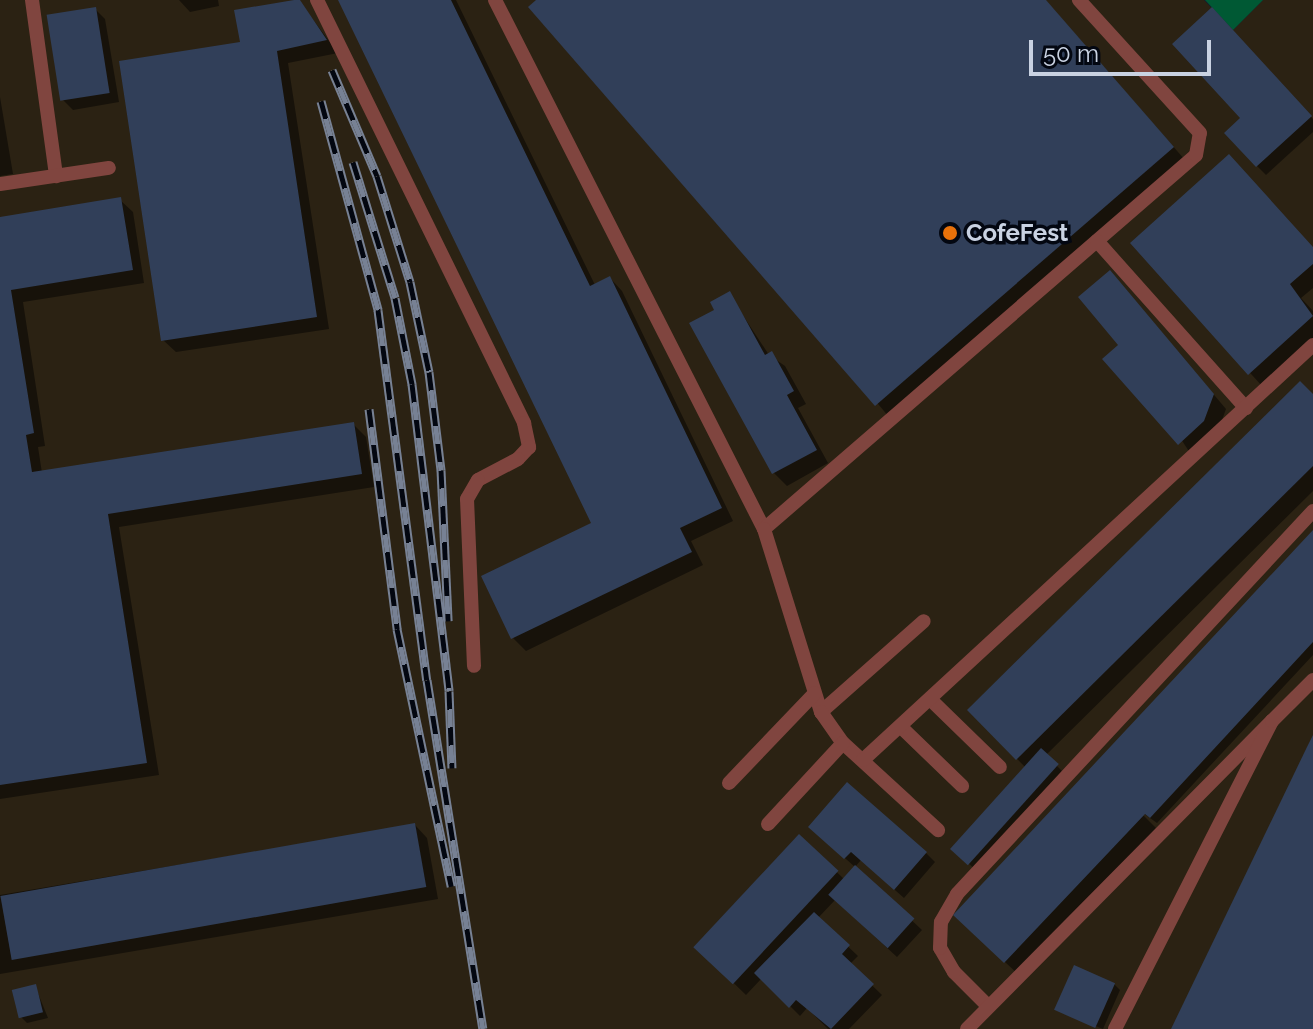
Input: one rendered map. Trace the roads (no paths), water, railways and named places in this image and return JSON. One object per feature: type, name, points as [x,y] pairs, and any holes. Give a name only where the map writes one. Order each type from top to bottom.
[{"type":"lane","points":[[32,0],[56,176]]},
{"type":"lane","points":[[317,0],[524,423],[529,447],[518,459],[478,480],[467,499],[474,666]]},
{"type":"lane","points":[[495,0],[764,529],[821,712],[843,743],[938,830]]},
{"type":"lane","points":[[764,529],[1196,155],[1200,133],[1079,0]]},
{"type":"lane","points":[[0,184],[109,168]]},
{"type":"lane","points":[[1097,241],[1246,408]]},
{"type":"lane","points":[[863,760],[1313,345]]},
{"type":"lane","points":[[988,1006],[954,972],[940,948],[941,922],[957,894],[1313,511]]},
{"type":"lane","points":[[821,712],[924,621]]},
{"type":"lane","points":[[967,1029],[1313,680]]},
{"type":"lane","points":[[729,783],[815,693]]},
{"type":"lane","points":[[931,700],[1000,767]]},
{"type":"lane","points":[[1115,1029],[1272,721]]},
{"type":"lane","points":[[901,727],[962,786]]},
{"type":"lane","points":[[768,824],[843,743]]},
{"type":"railway","points":[[332,70],[377,176],[410,282],[429,372],[441,470],[448,621]]},
{"type":"railway","points":[[321,101],[378,310],[427,680],[483,1029]]},
{"type":"railway","points":[[353,162],[395,298],[412,384],[449,691],[452,768]]},
{"type":"railway","points":[[369,409],[397,629],[451,886]]},
{"type":"place","name":"CofeFest","points":[[950,233]]}]
